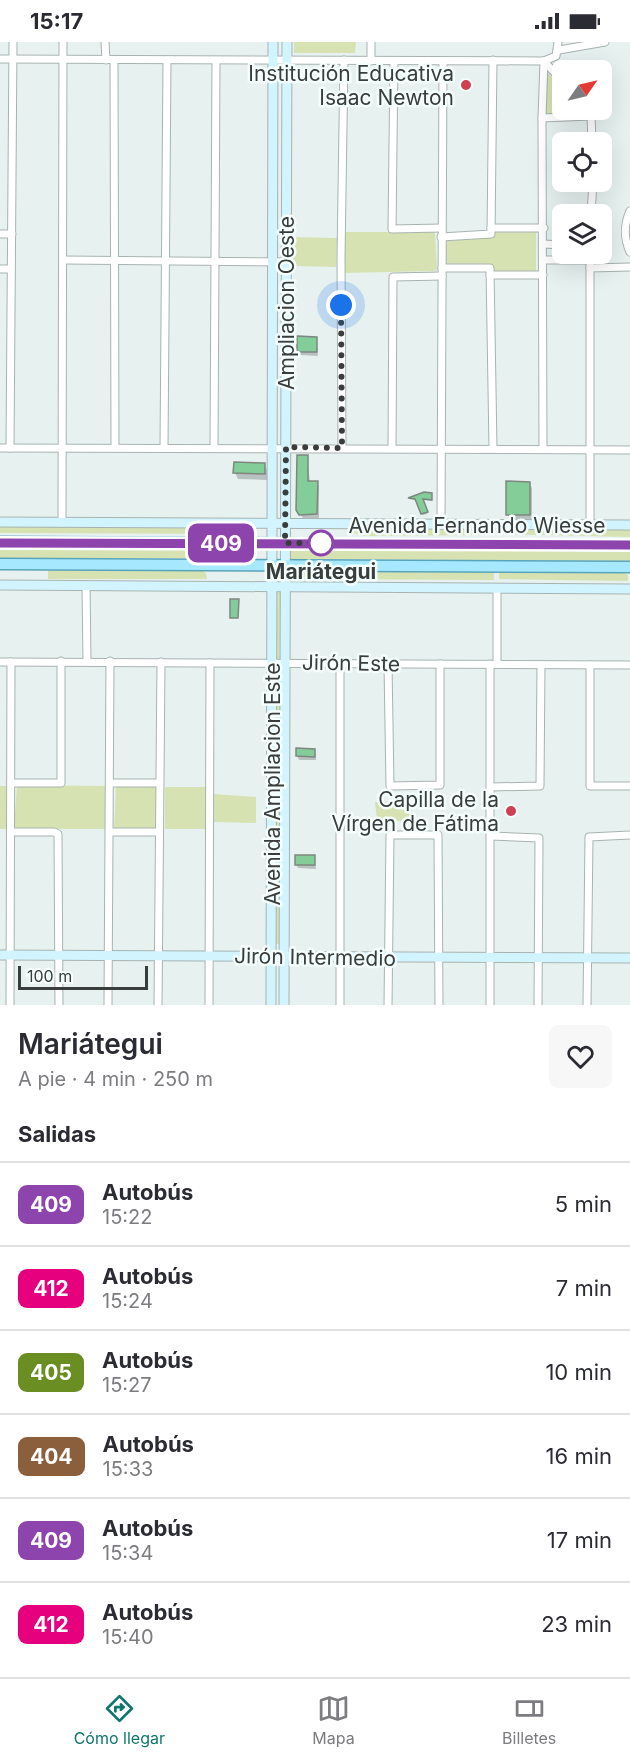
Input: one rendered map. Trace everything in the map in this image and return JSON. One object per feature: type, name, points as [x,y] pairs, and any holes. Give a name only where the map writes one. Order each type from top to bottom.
[{"type":"main road","name":"Ampliacion Oeste","points":[[273,42],[270,523],[273,564]]},
{"type":"main road","name":"Ampliacion Oeste","points":[[287,42],[285,523],[287,564]]},
{"type":"main road","name":"Avenida Fernando Wiesse","points":[[0,522],[630,525]]},
{"type":"main road","name":"Avenida Fernando Wiesse","points":[[0,543],[630,545]]},
{"type":"main road","name":"Avenida Fernando Wiesse","points":[[0,564],[630,567]]},
{"type":"main road","name":"Avenida Ampliacion Este","points":[[271,1005],[273,564]]},
{"type":"main road","name":"Avenida Ampliacion Este","points":[[284,1005],[287,564]]},
{"type":"main road","points":[[0,585],[630,589]]},
{"type":"main road","name":"Jirón Intermedio","points":[[5,955],[284,954],[340,958],[630,958]]},
{"type":"street","points":[[10,448],[13,42]]},
{"type":"street","points":[[62,523],[64,448],[63,42]]},
{"type":"street","points":[[105,42],[110,60],[114,261],[114,448]]},
{"type":"street","points":[[371,42],[371,61]]},
{"type":"street","points":[[0,59],[544,61],[556,56],[558,46],[605,42]]},
{"type":"street","points":[[164,448],[167,60]]},
{"type":"street","points":[[342,448],[341,257],[344,60]]},
{"type":"street","points":[[491,231],[493,60]]},
{"type":"street","points":[[214,448],[216,61]]},
{"type":"street","points":[[394,61],[392,229],[441,228]]},
{"type":"street","points":[[544,61],[552,70]]},
{"type":"street","points":[[543,449],[542,118],[544,61]]},
{"type":"street","points":[[441,525],[443,62]]},
{"type":"street","points":[[542,118],[552,117]]},
{"type":"street","points":[[630,211],[626,233],[630,252]]},
{"type":"street","points":[[441,237],[544,228]]},
{"type":"street","points":[[0,234],[12,234]]},
{"type":"street","points":[[544,244],[552,244]]},
{"type":"street","points":[[64,260],[286,262]]},
{"type":"street","points":[[544,260],[552,260]]},
{"type":"street","points":[[590,264],[590,525]]},
{"type":"street","points":[[610,264],[630,267]]},
{"type":"street","points":[[442,268],[543,275]]},
{"type":"street","points":[[0,269],[11,269]]},
{"type":"street","points":[[490,271],[493,449]]},
{"type":"street","points":[[392,448],[393,277],[442,276]]},
{"type":"street","points":[[0,448],[286,447],[630,450]]},
{"type":"street","points":[[86,585],[87,661]]},
{"type":"street","points":[[490,1005],[490,836],[497,588]]},
{"type":"street","points":[[11,783],[61,783],[61,661]]},
{"type":"street","points":[[108,1005],[110,661]]},
{"type":"street","name":"Jirón Este","points":[[0,662],[630,665]]},
{"type":"street","points":[[10,1005],[5,955],[11,832],[11,662]]},
{"type":"street","points":[[159,1005],[161,662]]},
{"type":"street","points":[[209,1005],[210,663]]},
{"type":"street","points":[[339,1005],[340,663]]},
{"type":"street","points":[[388,664],[390,786],[440,785],[440,664]]},
{"type":"street","points":[[491,787],[539,786],[541,665]]},
{"type":"street","points":[[590,665],[590,786],[630,786]]},
{"type":"street","points":[[110,783],[159,783]]},
{"type":"street","points":[[11,832],[54,832],[59,839],[59,1005]]},
{"type":"street","points":[[109,832],[159,832]]},
{"type":"street","points":[[388,1005],[390,835],[438,835],[439,1005]]},
{"type":"street","points":[[587,1005],[590,836],[630,835]]},
{"type":"street","points":[[490,836],[538,837],[538,1005]]},
{"type":"green space","points":[[294,42],[356,42],[355,53],[294,53]]},
{"type":"green space","points":[[547,72],[552,77],[552,115],[544,115]]},
{"type":"green space","points":[[493,230],[536,232],[536,272],[492,272],[492,265],[444,264],[444,239],[493,237]]},
{"type":"green space","points":[[343,232],[435,232],[437,269],[436,271],[343,273]]},
{"type":"green space","points":[[293,237],[337,238],[336,267],[293,266]]},
{"type":"green space","points":[[256,525],[256,534],[0,533],[0,527]]},
{"type":"green space","points":[[495,526],[495,535],[364,536],[351,532],[351,527]]},
{"type":"green space","points":[[499,526],[630,529],[630,537],[499,534]]},
{"type":"green space","points":[[0,543],[256,543],[256,558],[0,558]]},
{"type":"green space","points":[[287,545],[630,549],[630,561],[289,559]]},
{"type":"green space","points":[[294,567],[494,568],[494,580],[294,579]]},
{"type":"green space","points":[[48,568],[197,568],[206,573],[207,579],[48,579]]},
{"type":"green space","points":[[499,569],[618,570],[628,575],[628,581],[499,579]]},
{"type":"green space","points":[[276,591],[283,592],[283,659],[276,659]]},
{"type":"green space","points":[[276,679],[282,679],[281,944],[274,944]]},
{"type":"green space","points":[[17,785],[107,786],[107,829],[17,829],[14,827]]},
{"type":"green space","points":[[0,786],[8,786],[8,829],[0,829]]},
{"type":"green space","points":[[116,786],[157,787],[156,828],[114,828]]},
{"type":"green space","points":[[165,787],[207,787],[207,829],[165,829]]},
{"type":"green space","points":[[214,794],[256,797],[256,823],[214,822]]},
{"type":"green space","points":[[375,802],[412,802],[411,821],[377,821]]},
{"type":"building","points":[[297,336],[317,337],[317,352],[297,352]]},
{"type":"building","points":[[297,455],[308,455],[308,481],[318,481],[317,514],[299,515],[296,510]]},
{"type":"building","points":[[234,462],[265,463],[265,474],[233,473]]},
{"type":"building","points":[[506,481],[530,482],[530,515],[506,515]]},
{"type":"building","points":[[424,492],[432,493],[432,500],[423,499],[428,512],[421,514],[415,499],[408,498]]},
{"type":"building","points":[[230,599],[239,599],[238,618],[230,618]]},
{"type":"building","points":[[296,748],[315,749],[315,757],[296,756]]},
{"type":"building","points":[[295,855],[315,855],[315,865],[295,865]]},
{"type":"bus line","name":"409","points":[[0,543],[630,545]]},
{"type":"place","name":"Institución Educativa Isaac Newton","points":[[466,85]]},
{"type":"place","name":"Mariátegui","points":[[321,543]]},
{"type":"place","name":"Capilla de la Vírgen de Fátima","points":[[511,811]]},
{"type":"route","points":[[321,543],[285,543],[286,447],[342,448],[341,305]]}]
